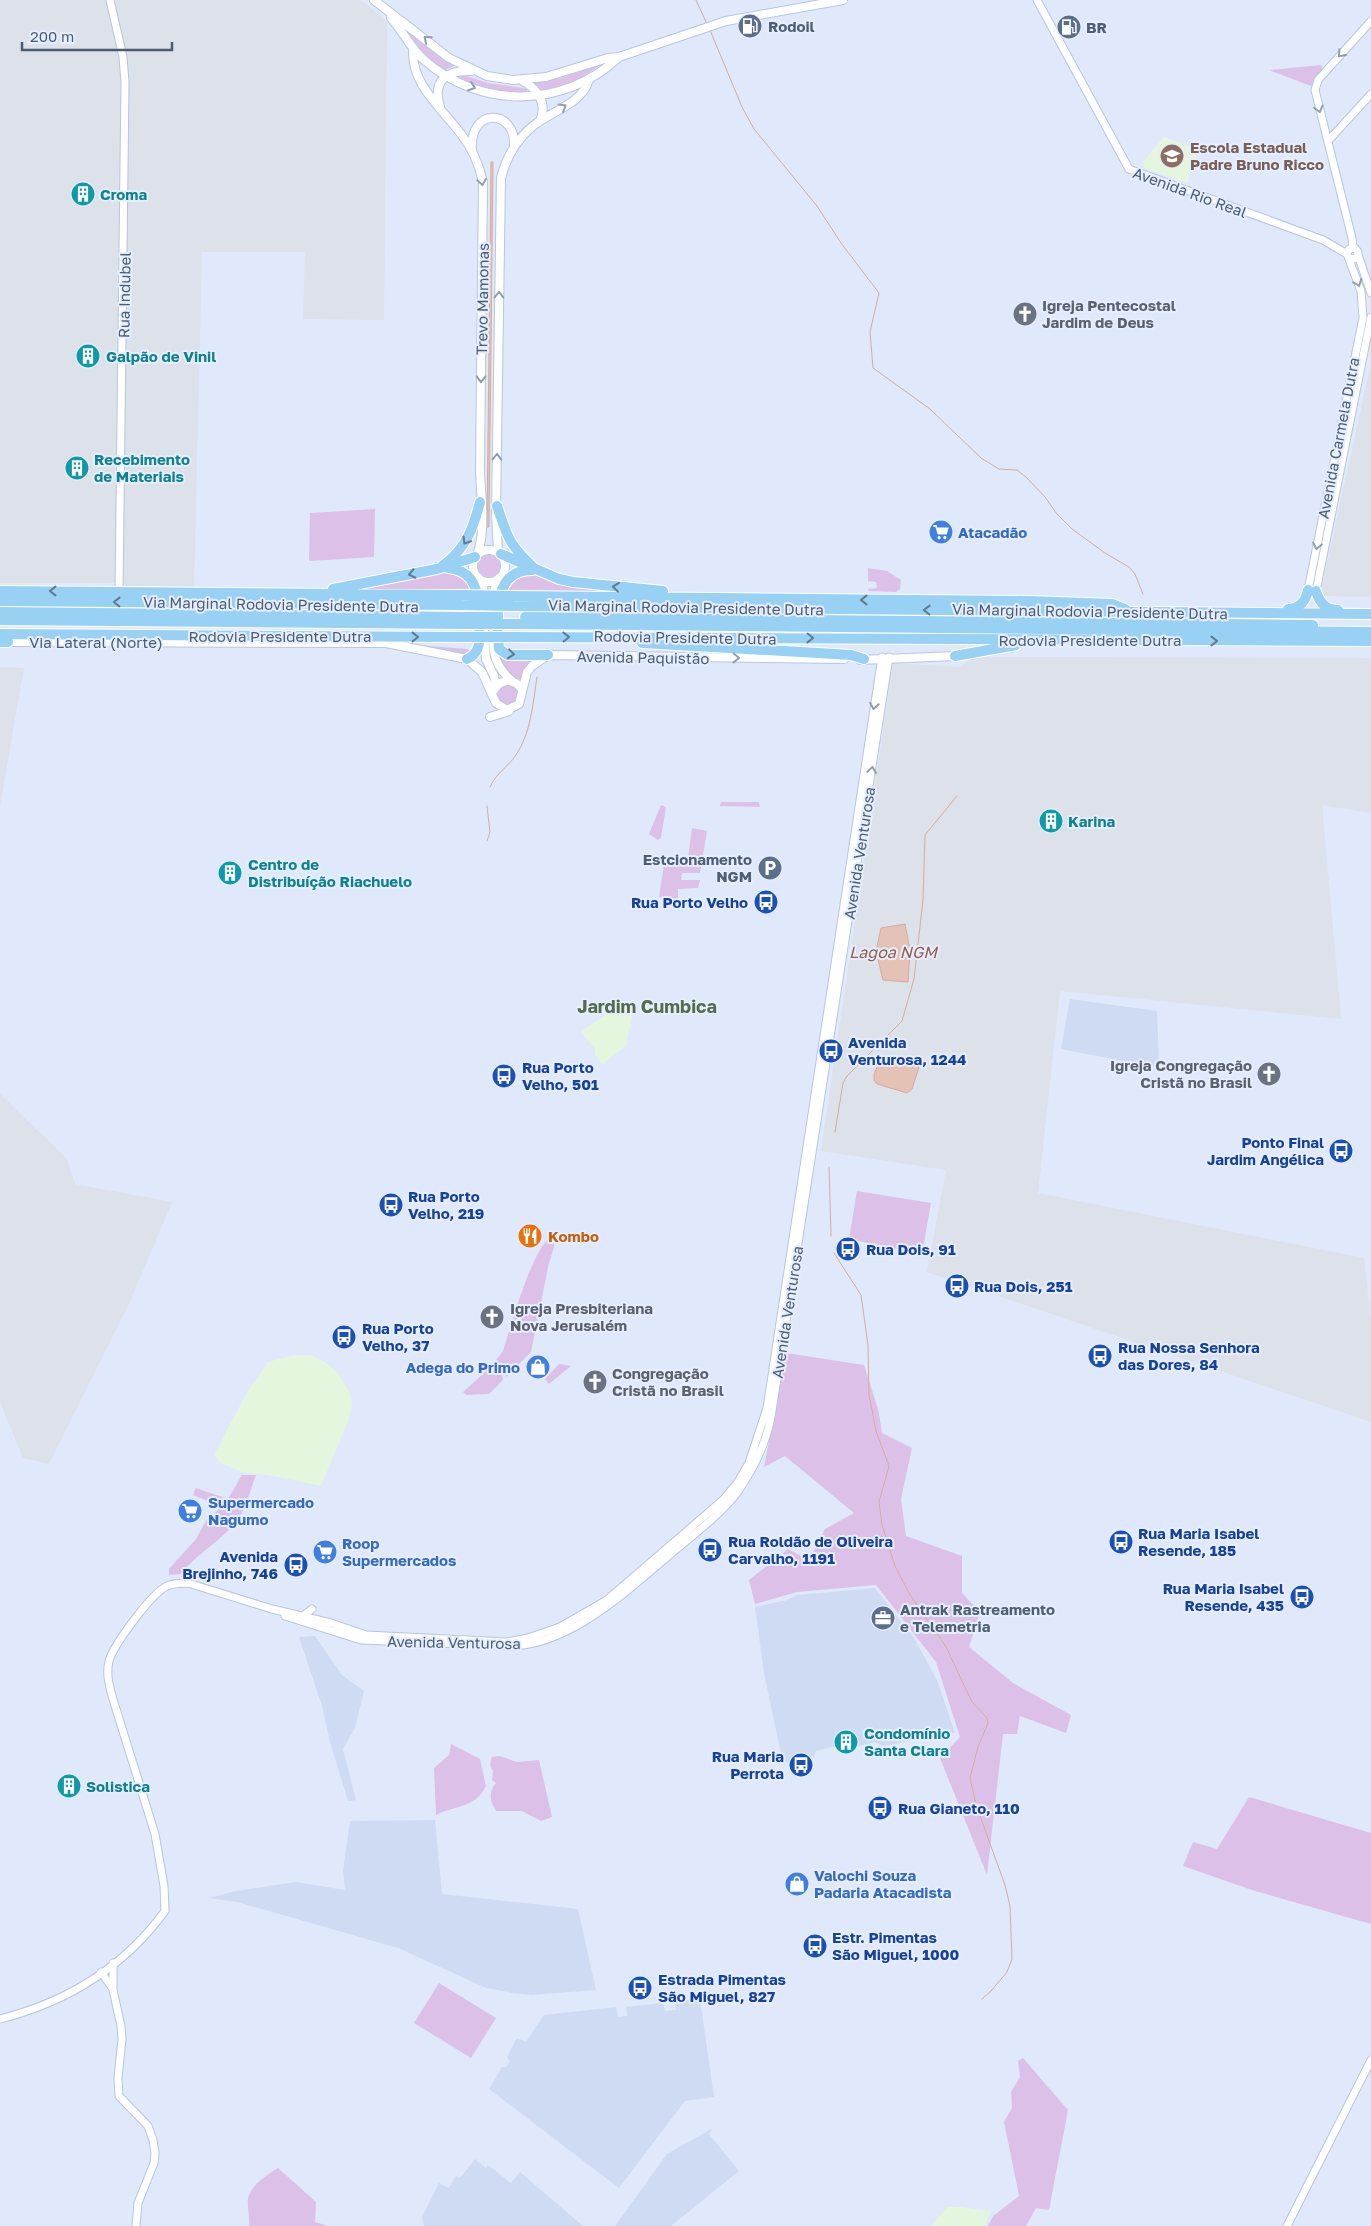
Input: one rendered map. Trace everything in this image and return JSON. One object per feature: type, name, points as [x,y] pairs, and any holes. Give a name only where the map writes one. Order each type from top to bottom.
[{"type":"highway","points":[[437,569],[456,554],[467,540],[476,522],[480,502]]},
{"type":"highway","points":[[497,506],[511,543],[519,554],[537,570]]},
{"type":"highway","points":[[499,553],[537,570],[573,582],[706,594],[716,598]]},
{"type":"highway","points":[[302,594],[377,582],[437,569],[476,556]]},
{"type":"highway","points":[[437,569],[459,570],[467,575],[476,586],[480,641],[478,650],[472,657],[467,659]]},
{"type":"highway","points":[[537,570],[519,571],[508,579],[503,587],[499,601],[499,649],[508,655],[548,655]]},
{"type":"highway","points":[[1240,612],[1256,608],[1294,609],[1304,601],[1312,590],[1330,610],[1371,613]]},
{"type":"highway","points":[[0,591],[302,594],[512,601],[716,598],[1030,601],[1112,604],[1133,612]]},
{"type":"highway","name":"Via Marginal Rodovia Presidente Dutra","points":[[0,601],[463,600]]},
{"type":"highway","name":"Via Marginal Rodovia Presidente Dutra","points":[[512,601],[1133,612],[1371,613]]},
{"type":"highway","name":"Rodovia Presidente Dutra","points":[[1,618],[463,620],[1371,632]]},
{"type":"highway","name":"Rodovia Presidente Dutra","points":[[511,621],[1371,626]]},
{"type":"highway","name":"Rodovia Presidente Dutra","points":[[0,634],[586,636],[1039,641],[1371,641]]},
{"type":"highway","points":[[586,636],[621,642],[851,655],[864,659]]},
{"type":"highway","points":[[955,656],[1039,641]]},
{"type":"main road","points":[[374,0],[385,10],[422,35],[449,58],[473,71],[487,76],[522,80],[546,77],[608,58],[619,57],[713,24],[843,0]]},
{"type":"main road","points":[[385,10],[413,49],[428,64],[446,76],[475,89],[490,93],[507,96],[539,95],[566,90],[589,80],[619,57]]},
{"type":"main road","name":"Trevo Mamonas","points":[[413,49],[412,59],[418,78],[429,96],[472,150],[480,168],[483,190],[481,545],[476,556]]},
{"type":"main road","points":[[440,110],[437,88],[446,76],[453,72],[473,71]]},
{"type":"main road","points":[[522,80],[532,86],[539,95],[542,109],[540,120]]},
{"type":"main road","name":"Trevo Mamonas","points":[[499,553],[497,506],[500,192],[503,171],[514,147],[527,131],[540,120],[570,104],[587,87],[589,80]]},
{"type":"main road","points":[[472,150],[471,138],[475,127],[484,120],[492,118],[500,119],[510,125],[514,136],[514,147]]},
{"type":"main road","points":[[512,709],[500,708],[496,703],[494,676],[486,658],[483,585],[473,567],[476,556],[486,550],[499,553],[504,560],[505,568],[494,591],[493,655],[502,672],[522,690]]},
{"type":"main road","points":[[480,578],[487,582],[499,578]]},
{"type":"main road","name":"Via Lateral (Norte)","points":[[4,642],[376,643],[467,659]]},
{"type":"main road","points":[[490,717],[512,709],[521,702],[522,690],[530,668],[548,655]]},
{"type":"main road","name":"Avenida Paquistão","points":[[548,655],[864,659],[955,656]]},
{"type":"main road","points":[[467,659],[482,672],[494,691]]},
{"type":"main road","points":[[494,691],[504,681],[512,681]]},
{"type":"street","name":"Rua Indubel","points":[[110,0],[124,70],[125,206],[119,592]]},
{"type":"street","name":"Avenida Rio Real","points":[[1037,0],[1129,170],[1323,240],[1348,256]]},
{"type":"street","points":[[1371,20],[1318,80],[1315,90],[1353,248],[1357,250],[1371,293]]},
{"type":"street","points":[[1328,141],[1371,94]]},
{"type":"street","points":[[1353,248],[1349,249],[1348,256],[1353,259],[1358,255]]},
{"type":"street","name":"Avenida Carmela Dutra","points":[[1312,590],[1363,318],[1361,291],[1348,256]]},
{"type":"street","name":"Avenida Carmela Dutra","points":[[1312,590],[1371,317]]},
{"type":"street","name":"Avenida Venturosa","points":[[316,1622],[366,1635],[492,1641],[517,1641],[560,1628],[615,1594],[723,1500],[745,1471],[766,1416],[886,657]]},
{"type":"street","points":[[0,2019],[35,2010],[53,2002],[66,1996],[102,1972],[139,1941],[162,1915],[166,1905],[155,1834],[107,1673],[113,1652],[150,1600],[170,1584],[188,1583],[272,1610],[303,1616],[316,1622]]},
{"type":"street","points":[[303,1616],[312,1608]]},
{"type":"street","points":[[272,1610],[282,1615],[316,1622]]},
{"type":"street","points":[[113,1963],[113,1990],[122,2026],[118,2078],[119,2096],[148,2126],[152,2134],[155,2153],[154,2163],[138,2203],[136,2226]]},
{"type":"street","points":[[102,1972],[113,1990]]},
{"type":"street","points":[[1287,2226],[1371,2060]]},
{"type":"shaded area","points":[[0,0],[361,0],[387,22],[384,320],[303,319],[305,252],[202,252],[194,587],[125,586],[125,584],[117,583],[0,583]]},
{"type":"shaded area","points":[[403,25],[454,66],[445,70],[432,61]]},
{"type":"shaded area","points":[[605,62],[568,85],[542,90],[534,83],[561,78]]},
{"type":"shaded area","points":[[1321,65],[1323,71],[1311,86],[1269,70]]},
{"type":"shaded area","points":[[457,76],[466,76],[488,83],[524,88],[528,91],[512,92],[492,89]]},
{"type":"shaded area","name":"Escola Estadual Padre Bruno Ricco","points":[[1164,137],[1199,149],[1187,183],[1143,166],[1142,163]]},
{"type":"shaded area","points":[[1371,363],[1371,597],[1329,596],[1324,595],[1322,586]]},
{"type":"shaded area","points":[[375,509],[374,557],[309,561],[310,513]]},
{"type":"shaded area","points":[[489,555],[497,558],[500,566],[497,574],[489,577],[481,574],[478,566],[481,558]]},
{"type":"shaded area","points":[[868,568],[887,571],[901,580],[900,589],[896,592],[869,591],[868,589],[877,588],[876,582],[868,581]]},
{"type":"shaded area","points":[[445,571],[462,577],[473,590],[356,590]]},
{"type":"shaded area","points":[[524,572],[641,593],[506,590],[507,586]]},
{"type":"shaded area","points":[[403,644],[468,649],[471,654],[467,656]]},
{"type":"shaded area","points":[[497,657],[508,661],[530,661],[531,663],[519,680],[508,673]]},
{"type":"shaded area","points":[[974,657],[1371,658],[1371,813],[1322,805],[1341,1019],[1060,991],[1038,1193],[1364,1258],[1371,1322],[1371,1422],[927,1272],[946,1170],[821,1151],[893,663],[961,667]]},
{"type":"shaded area","points":[[0,667],[24,668],[0,806]]},
{"type":"shaded area","points":[[504,685],[512,685],[518,691],[518,699],[512,705],[504,705],[498,699],[498,691]]},
{"type":"shaded area","points":[[721,802],[759,802],[760,807],[720,806]]},
{"type":"shaded area","points":[[661,805],[666,807],[661,838],[658,840],[649,834]]},
{"type":"shaded area","points":[[692,828],[707,831],[700,873],[682,873],[681,880],[700,880],[698,888],[678,889],[678,900],[659,897],[664,865],[687,865]]},
{"type":"shaded area","points":[[1070,999],[1157,1011],[1159,1068],[1061,1049]]},
{"type":"shaded area","points":[[627,1002],[632,1005],[633,1011],[626,1046],[602,1064],[595,1055],[595,1049],[581,1032],[621,1004]]},
{"type":"shaded area","points":[[0,1094],[67,1159],[75,1184],[172,1202],[129,1304],[49,1464],[23,1458],[0,1402]]},
{"type":"shaded area","points":[[857,1191],[931,1203],[922,1254],[849,1239]]},
{"type":"shaded area","points":[[551,1238],[553,1239],[554,1247],[548,1267],[531,1352],[506,1377],[505,1370],[496,1360],[503,1351],[530,1271],[544,1244]]},
{"type":"shaded area","points":[[786,1353],[864,1365],[878,1409],[882,1433],[912,1448],[901,1499],[906,1536],[962,1556],[962,1593],[980,1612],[969,1647],[1013,1683],[1071,1715],[1066,1733],[1020,1716],[1017,1734],[1003,1734],[987,1875],[940,1758],[960,1737],[936,1662],[876,1585],[797,1592],[755,1604],[749,1580],[788,1549],[809,1560],[825,1529],[854,1513],[785,1456],[764,1467]]},
{"type":"shaded area","points":[[294,1355],[310,1355],[325,1362],[338,1373],[350,1393],[352,1405],[350,1416],[321,1486],[279,1477],[242,1472],[221,1463],[214,1455],[246,1394],[268,1362]]},
{"type":"shaded area","points":[[559,1364],[571,1366],[549,1384],[545,1379]]},
{"type":"shaded area","points":[[493,1365],[501,1372],[503,1380],[489,1394],[466,1395],[463,1392]]},
{"type":"shaded area","points":[[242,1475],[256,1475],[245,1506],[236,1522],[181,1574],[169,1575],[169,1569],[196,1539],[207,1519],[221,1506],[193,1495],[196,1488],[228,1499]]},
{"type":"shaded area","points":[[875,1588],[914,1638],[937,1680],[955,1733],[883,1746],[875,1742],[859,1746],[857,1741],[816,1751],[814,1757],[783,1763],[764,1673],[755,1607],[787,1600],[797,1595]]},
{"type":"shaded area","points":[[315,1636],[342,1675],[364,1691],[355,1728],[343,1749],[356,1800],[348,1801],[330,1742],[322,1706],[299,1637]]},
{"type":"shaded area","points":[[451,1744],[480,1759],[486,1786],[482,1793],[471,1802],[436,1815],[434,1768],[449,1755]]},
{"type":"shaded area","points":[[500,1756],[517,1762],[539,1760],[552,1817],[541,1821],[522,1811],[496,1811],[491,1797],[493,1786],[496,1783],[492,1780],[493,1771],[490,1765],[492,1757]]},
{"type":"shaded area","points":[[1249,1797],[1371,1833],[1371,1924],[1252,1890],[1183,1866],[1193,1842],[1217,1849]]},
{"type":"shaded area","points":[[435,1820],[442,1894],[578,1909],[596,1990],[532,1995],[486,1988],[398,1948],[237,1902],[209,1898],[236,1891],[296,1882],[345,1890],[343,1871],[350,1821]]},
{"type":"shaded area","points":[[439,1983],[496,2018],[471,2058],[414,2023]]},
{"type":"shaded area","points":[[700,1999],[714,2097],[685,2101],[619,2188],[489,2089],[502,2067],[506,2067],[510,2062],[507,2057],[517,2038],[526,2042],[544,2015],[616,2007],[618,2017],[627,2016],[626,2007],[663,2003],[665,2011],[676,2010],[675,2001]]},
{"type":"shaded area","points":[[1023,2058],[1068,2110],[1049,2210],[1036,2208],[1026,2226],[988,2226],[993,2216],[1019,2196],[1004,2122],[1012,2108],[1011,2092],[1020,2077],[1018,2061]]},
{"type":"shaded area","points":[[713,2128],[709,2134],[739,2171],[671,2226],[615,2226],[667,2154]]},
{"type":"shaded area","points":[[475,2159],[486,2168],[488,2165],[511,2183],[520,2172],[583,2226],[424,2226],[422,2217],[439,2183],[449,2188],[456,2176],[460,2178]]},
{"type":"shaded area","points":[[278,2168],[316,2202],[315,2222],[328,2226],[249,2226],[248,2198],[250,2193],[260,2180]]},
{"type":"shaded area","points":[[947,2207],[991,2211],[985,2226],[932,2226]]},
{"type":"water","points":[[491,162],[493,162],[489,527],[487,527]]},
{"type":"water","name":"Lagoa NGM","points":[[905,924],[910,950],[908,982],[883,980],[876,951],[881,928]]},
{"type":"water","points":[[891,1060],[919,1067],[912,1089],[907,1093],[877,1084],[874,1080],[874,1074],[878,1065]]},
{"type":"waterway","points":[[696,0],[707,24]]},
{"type":"waterway","points":[[710,30],[742,107],[754,129],[817,206],[841,243],[879,293],[870,332],[873,368],[930,409],[981,458],[999,469],[1017,470],[1027,478],[1072,529],[1105,553],[1129,567],[1135,574],[1143,594]]},
{"type":"waterway","points":[[490,787],[495,778],[516,755],[525,737],[531,718],[537,677]]},
{"type":"waterway","points":[[835,1132],[843,1083],[847,1076],[902,1021],[914,979],[923,900],[925,835],[957,796]]},
{"type":"waterway","points":[[487,806],[490,832],[487,841]]},
{"type":"waterway","points":[[829,1167],[831,1236]]},
{"type":"waterway","points":[[834,1253],[861,1295],[868,1345],[869,1395],[876,1431],[889,1466],[879,1502],[882,1525],[895,1566],[910,1595],[945,1645],[972,1702],[987,1718],[988,1723],[978,1747],[970,1778],[976,1805],[1005,1885],[1010,1906],[1012,1959],[1007,1972],[982,1999]]},
{"type":"place","name":"Rodoil","points":[[750,26]]},
{"type":"place","name":"BR","points":[[1069,27]]},
{"type":"place","name":"Escola Estadual Padre Bruno Ricco","points":[[1172,156]]},
{"type":"place","name":"Croma","points":[[83,194]]},
{"type":"place","name":"Igreja Pentecostal Jardim de Deus","points":[[1025,314]]},
{"type":"place","name":"Galpão de Vinil","points":[[88,356]]},
{"type":"place","name":"Recebimento de Materiais","points":[[77,468]]},
{"type":"place","name":"Atacadão","points":[[941,532]]},
{"type":"place","name":"Karina","points":[[1051,821]]},
{"type":"place","name":"Estcionamento NGM","points":[[770,868]]},
{"type":"place","name":"Centro de Distribuíção Riachuelo","points":[[230,873]]},
{"type":"place","name":"Rua Porto Velho","points":[[766,902]]},
{"type":"place","name":"Avenida Venturosa, 1244","points":[[831,1051]]},
{"type":"place","name":"Igreja Congregação Cristã no Brasil","points":[[1269,1074]]},
{"type":"place","name":"Rua Porto Velho, 501","points":[[504,1076]]},
{"type":"place","name":"Ponto Final Jardim Angélica","points":[[1341,1151]]},
{"type":"place","name":"Rua Porto Velho, 219","points":[[391,1205]]},
{"type":"place","name":"Kombo","points":[[530,1236]]},
{"type":"place","name":"Rua Dois, 91","points":[[848,1249]]},
{"type":"place","name":"Rua Dois, 251","points":[[957,1286]]},
{"type":"place","name":"Igreja Presbiteriana Nova Jerusalém","points":[[492,1317]]},
{"type":"place","name":"Rua Porto Velho, 37","points":[[344,1337]]},
{"type":"place","name":"Rua Nossa Senhora das Dores, 84","points":[[1100,1356]]},
{"type":"place","name":"Adega do Primo","points":[[538,1367]]},
{"type":"place","name":"Congregação Cristã no Brasil","points":[[595,1382]]},
{"type":"place","name":"Supermercado Nagumo","points":[[190,1511]]},
{"type":"place","name":"Rua Maria Isabel Resende, 185","points":[[1121,1542]]},
{"type":"place","name":"Rua Roldão de Oliveira Carvalho, 1191","points":[[710,1550]]},
{"type":"place","name":"Roop Supermercados","points":[[325,1552]]},
{"type":"place","name":"Avenida Brejinho, 746","points":[[296,1565]]},
{"type":"place","name":"Rua Maria Isabel Resende, 435","points":[[1302,1597]]},
{"type":"place","name":"Antrak Rastreamento e Telemetria","points":[[883,1618]]},
{"type":"place","name":"Condomínio Santa Clara","points":[[846,1742]]},
{"type":"place","name":"Rua Maria Perrota","points":[[801,1765]]},
{"type":"place","name":"Solistica","points":[[69,1786]]},
{"type":"place","name":"Rua Gianeto, 110","points":[[880,1808]]},
{"type":"place","name":"Valochi Souza Padaria Atacadista","points":[[797,1884]]},
{"type":"place","name":"Estr. Pimentas São Miguel, 1000","points":[[815,1946]]},
{"type":"place","name":"Estrada Pimentas São Miguel, 827","points":[[640,1988]]},
{"type":"district","name":"Jardim Cumbica","points":[[647,1006]]}]
